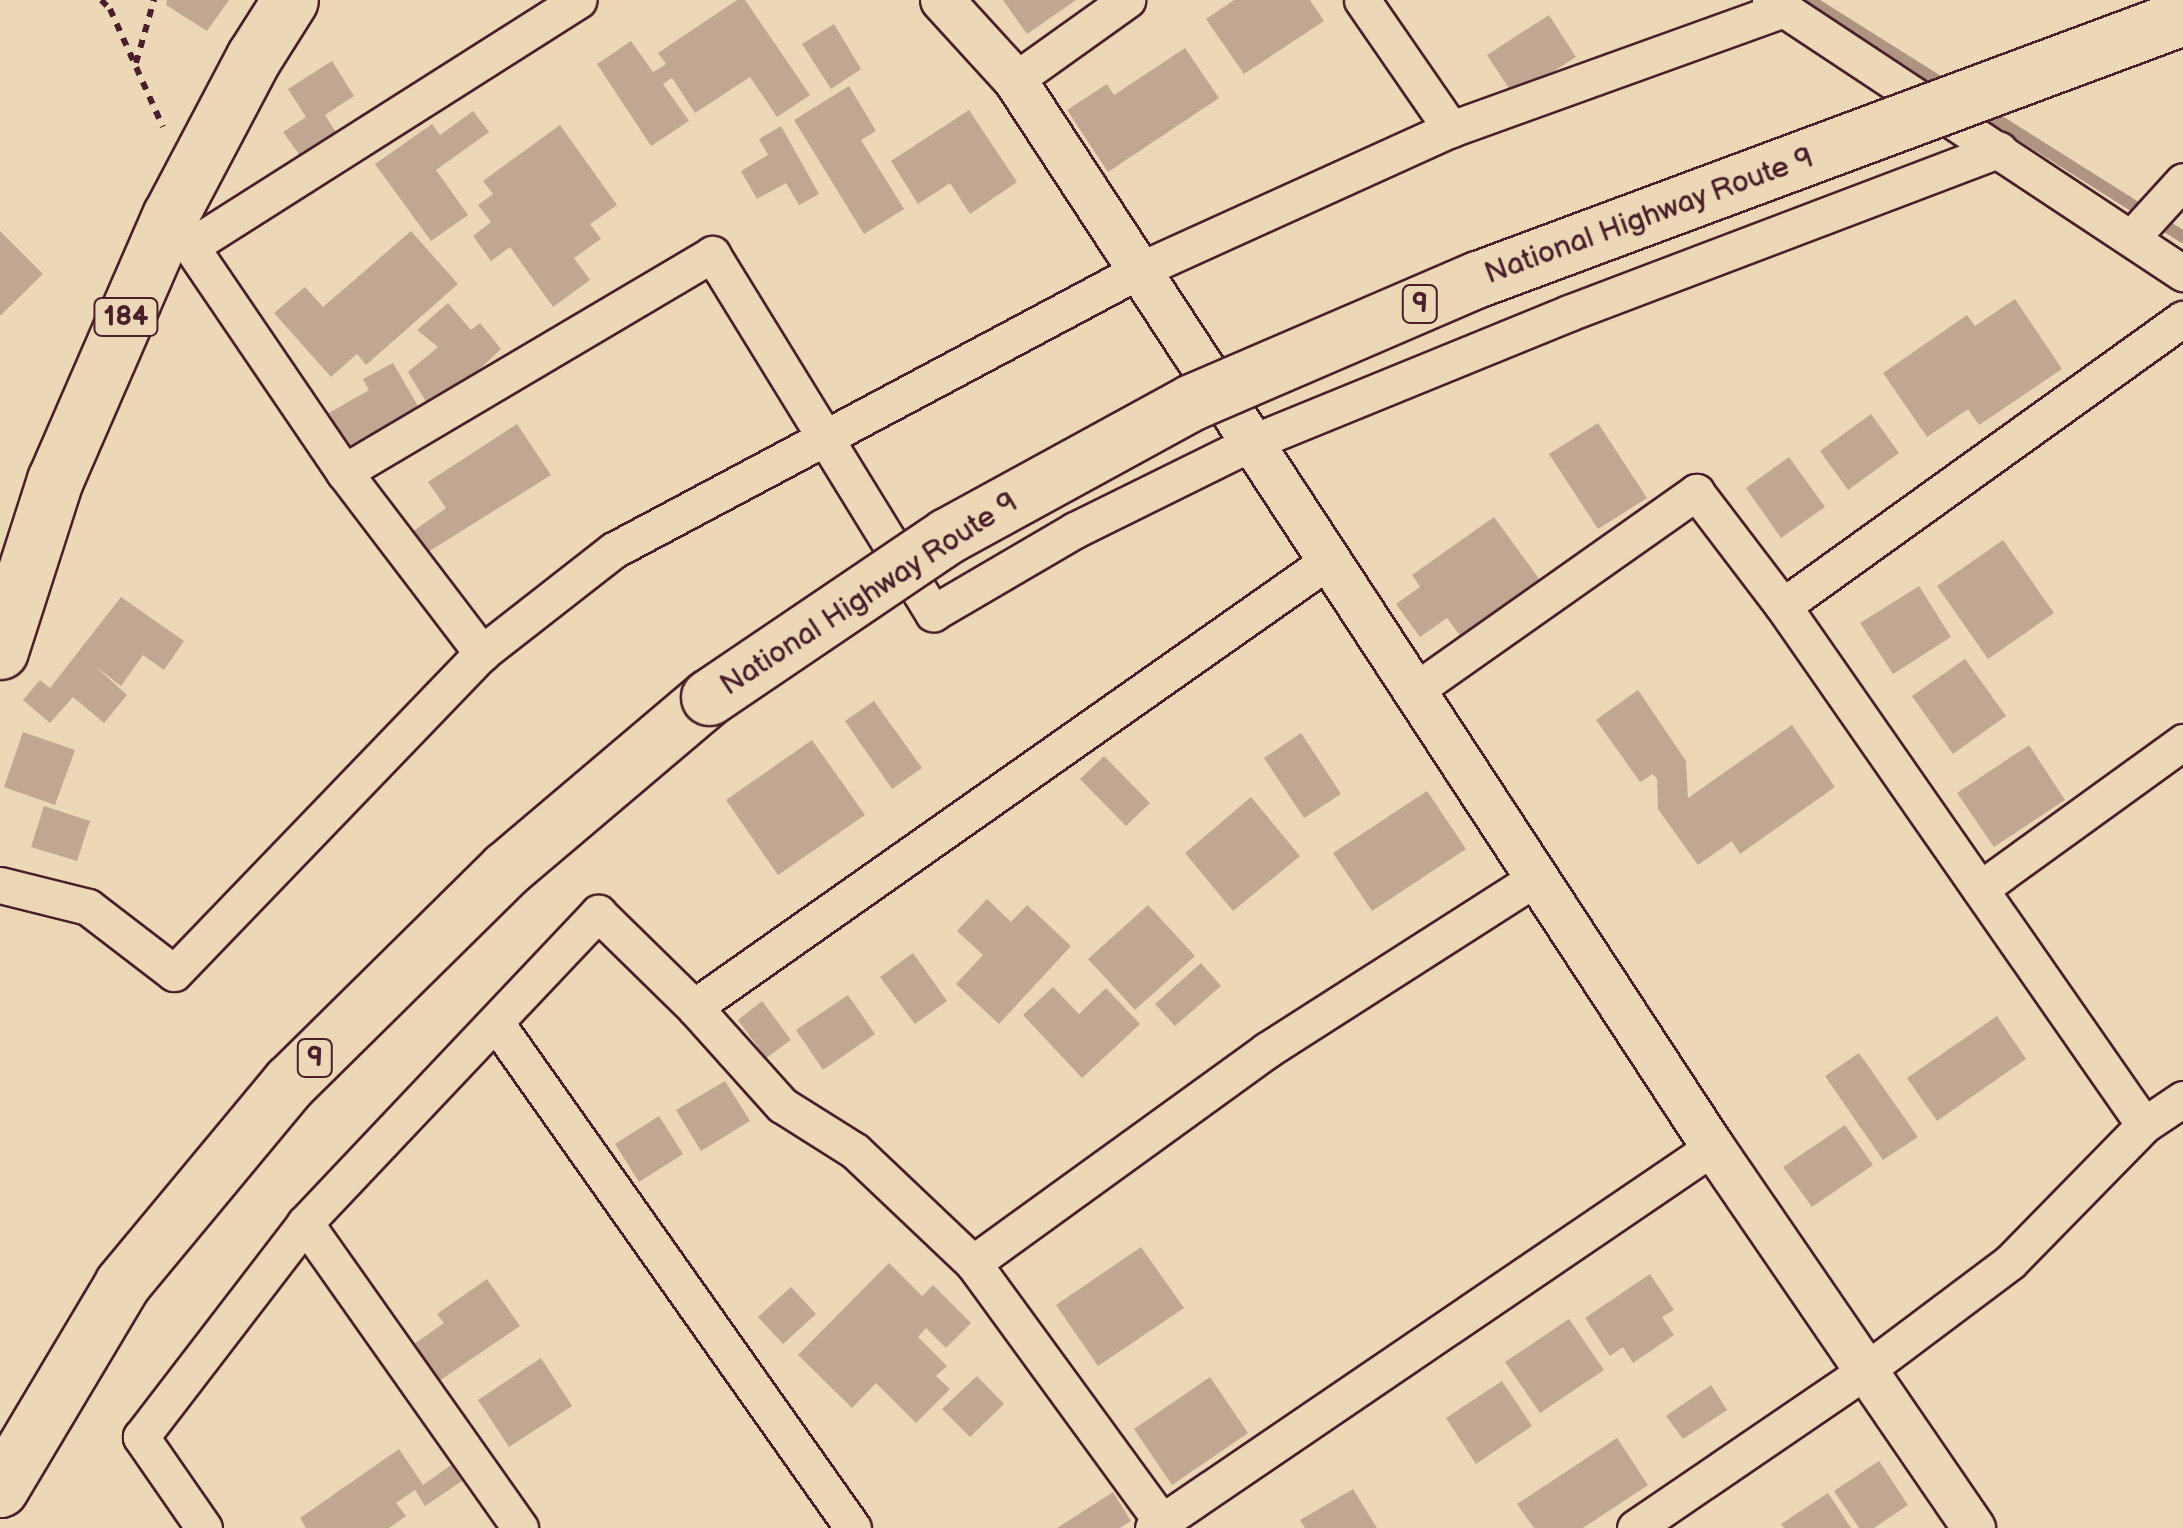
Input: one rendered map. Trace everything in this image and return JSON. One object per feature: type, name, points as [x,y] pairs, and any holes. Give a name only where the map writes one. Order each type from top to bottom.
[{"type":"highway","name":"184","points":[[0,651],[55,480],[183,215],[254,57],[290,0]]},
{"type":"highway","name":"National Highway Route 9","points":[[0,1489],[122,1284],[290,1082],[506,870],[709,697],[948,536],[1192,402],[1478,279],[2183,17]]},
{"type":"street","points":[[482,653],[344,472],[183,215],[579,0]]},
{"type":"street","points":[[942,0],[1015,80],[1142,269],[1328,560],[1417,688],[1713,1147],[1974,1528]]},
{"type":"street","points":[[1015,80],[1128,0]]},
{"type":"street","points":[[1362,0],[1451,128]]},
{"type":"street","points":[[0,885],[88,907],[174,974],[341,795],[482,653],[614,550],[824,442],[1142,269],[1451,128],[1777,4],[2133,236],[2183,273]]},
{"type":"street","points":[[344,472],[712,254],[824,442],[934,613],[1075,530],[1253,442],[1569,313],[2000,150]]},
{"type":"street","points":[[2133,236],[2183,181]]},
{"type":"street","points":[[1783,606],[2183,319]]},
{"type":"street","points":[[1417,688],[1696,492],[1783,606],[2144,1125]]},
{"type":"street","points":[[694,1007],[1328,560]]},
{"type":"street","points":[[1980,889],[2183,742]]},
{"type":"street","points":[[973,1263],[1266,1050],[1537,877]]},
{"type":"street","points":[[204,1528],[141,1438],[305,1223],[598,913],[694,1007],[782,1105],[855,1150],[973,1263],[1160,1526],[1713,1147]]},
{"type":"street","points":[[496,1023],[853,1528]]},
{"type":"street","points":[[1635,1528],[1865,1371],[2010,1262],[2144,1125],[2183,1099]]},
{"type":"street","points":[[305,1223],[520,1528]]},
{"type":"path","points":[[101,0],[110,8],[136,64],[183,215]]},
{"type":"path","points":[[136,64],[154,0]]},
{"type":"building","points":[[167,0],[229,0],[207,31],[166,5]]},
{"type":"building","points":[[737,0],[745,0],[810,95],[777,117],[750,77],[695,113],[672,78],[663,84],[689,121],[651,146],[597,64],[631,41],[653,72],[666,64],[658,53]]},
{"type":"building","points":[[1003,0],[1076,0],[1027,34]]},
{"type":"building","points":[[1234,0],[1310,0],[1324,21],[1244,74],[1206,19]]},
{"type":"building","points":[[1549,15],[1576,57],[1514,96],[1487,55]]},
{"type":"building","points":[[834,24],[861,69],[831,89],[802,44]]},
{"type":"building","points":[[1185,48],[1219,98],[1108,172],[1067,110],[1107,84],[1114,95]]},
{"type":"building","points":[[332,61],[354,96],[325,115],[337,134],[301,157],[283,132],[306,117],[288,89]]},
{"type":"building","points":[[849,86],[876,131],[861,140],[904,209],[864,234],[794,120]]},
{"type":"building","points":[[969,110],[1017,182],[970,214],[950,183],[918,204],[891,161]]},
{"type":"building","points":[[473,111],[489,132],[436,170],[468,215],[431,241],[375,164],[432,124],[440,135]]},
{"type":"building","points":[[560,125],[617,205],[590,224],[601,239],[574,258],[590,280],[553,307],[510,247],[491,261],[473,236],[491,222],[478,205],[493,194],[483,181]]},
{"type":"building","points":[[781,126],[819,194],[799,205],[786,183],[757,199],[741,171],[768,155],[759,139]]},
{"type":"building","points":[[0,231],[43,274],[0,316]]},
{"type":"building","points":[[411,231],[458,284],[366,365],[357,354],[331,377],[274,313],[305,287],[323,307]]},
{"type":"building","points":[[2015,299],[2062,369],[1979,425],[1968,409],[1927,437],[1883,373],[1967,315],[1975,326]]},
{"type":"building","points":[[448,303],[471,330],[480,323],[501,349],[468,380],[428,405],[408,372],[438,347],[417,330]]},
{"type":"building","points":[[393,363],[422,413],[352,453],[329,413],[369,390],[363,379]]},
{"type":"building","points":[[1871,414],[1899,453],[1848,490],[1820,451]]},
{"type":"building","points":[[1598,423],[1647,498],[1598,529],[1549,454]]},
{"type":"building","points":[[517,424],[551,475],[428,552],[412,532],[446,508],[428,482]]},
{"type":"building","points":[[1789,457],[1825,507],[1781,538],[1746,488]]},
{"type":"building","points":[[1494,517],[1540,580],[1461,637],[1447,618],[1420,637],[1396,604],[1420,587],[1412,575]]},
{"type":"building","points":[[2003,540],[2054,613],[1988,659],[1937,586]]},
{"type":"building","points":[[1919,586],[1951,637],[1893,674],[1860,623]]},
{"type":"building","points":[[121,597],[184,641],[164,670],[143,655],[121,686],[94,665],[127,695],[104,723],[73,697],[50,723],[23,700],[40,680],[50,688]]},
{"type":"building","points":[[1965,659],[2006,716],[1953,754],[1912,696]]},
{"type":"building","points":[[1638,690],[1686,761],[1688,798],[1792,725],[1835,787],[1740,854],[1732,841],[1698,865],[1658,809],[1657,779],[1653,774],[1640,782],[1596,720]]},
{"type":"building","points":[[874,701],[922,768],[892,789],[845,721]]},
{"type":"building","points":[[23,732],[75,750],[55,805],[4,787]]},
{"type":"building","points":[[1301,733],[1341,794],[1304,818],[1264,758]]},
{"type":"building","points":[[812,740],[865,815],[778,875],[726,800]]},
{"type":"building","points":[[2029,745],[2065,800],[1994,847],[1957,793]]},
{"type":"building","points":[[1104,756],[1150,803],[1126,826],[1080,779]]},
{"type":"building","points":[[1427,791],[1466,849],[1372,911],[1333,853]]},
{"type":"building","points":[[1251,797],[1300,856],[1233,911],[1185,853]]},
{"type":"building","points":[[44,806],[90,821],[77,861],[31,847]]},
{"type":"building","points":[[987,899],[1011,922],[1027,905],[1071,946],[999,1024],[956,984],[983,955],[957,931]]},
{"type":"building","points":[[1148,905],[1195,956],[1135,1010],[1088,959]]},
{"type":"building","points":[[913,953],[947,1001],[915,1024],[880,977]]},
{"type":"building","points":[[1201,963],[1221,986],[1175,1026],[1155,1004]]},
{"type":"building","points":[[1053,987],[1079,1014],[1106,988],[1140,1024],[1082,1078],[1023,1015]]},
{"type":"building","points":[[848,995],[875,1034],[823,1070],[796,1030]]},
{"type":"building","points":[[762,1001],[791,1040],[766,1058],[738,1020]]},
{"type":"building","points":[[1997,1016],[2026,1059],[1937,1121],[1907,1078]]},
{"type":"building","points":[[1859,1053],[1918,1137],[1883,1160],[1825,1076]]},
{"type":"building","points":[[725,1081],[750,1121],[701,1151],[676,1110]]},
{"type":"building","points":[[659,1116],[683,1154],[639,1182],[615,1144]]},
{"type":"building","points":[[1845,1125],[1873,1165],[1812,1207],[1783,1167]]},
{"type":"building","points":[[1141,1247],[1184,1308],[1098,1366],[1056,1305]]},
{"type":"building","points":[[889,1263],[922,1296],[933,1285],[971,1323],[946,1348],[926,1328],[918,1337],[947,1366],[936,1376],[950,1389],[916,1423],[876,1383],[852,1408],[798,1355]]},
{"type":"building","points":[[1650,1274],[1674,1310],[1662,1317],[1674,1335],[1633,1363],[1623,1347],[1610,1356],[1585,1318]]},
{"type":"building","points":[[487,1279],[520,1326],[439,1381],[414,1344],[444,1323],[437,1314]]},
{"type":"building","points":[[791,1287],[816,1314],[783,1344],[758,1317]]},
{"type":"building","points":[[1569,1319],[1604,1370],[1540,1413],[1505,1362]]},
{"type":"building","points":[[541,1358],[572,1406],[509,1447],[478,1400]]},
{"type":"building","points":[[977,1376],[1004,1404],[970,1437],[942,1409]]},
{"type":"building","points":[[1210,1377],[1248,1433],[1172,1485],[1134,1429]]},
{"type":"building","points":[[1502,1381],[1532,1426],[1476,1464],[1446,1418]]},
{"type":"building","points":[[1711,1385],[1727,1410],[1683,1439],[1666,1416]]},
{"type":"building","points":[[1617,1438],[1648,1485],[1583,1528],[1534,1528],[1517,1504]]},
{"type":"building","points":[[399,1449],[423,1485],[451,1465],[462,1481],[425,1506],[415,1490],[396,1503],[406,1516],[389,1528],[306,1528],[300,1518]]},
{"type":"building","points":[[1879,1461],[1908,1505],[1874,1528],[1859,1528],[1834,1491]]},
{"type":"building","points":[[1353,1489],[1377,1528],[1305,1528],[1300,1520]]},
{"type":"building","points":[[1113,1492],[1131,1521],[1120,1528],[1057,1528]]},
{"type":"building","points":[[1828,1493],[1851,1528],[1784,1528],[1781,1524]]},
{"type":"waterway","points":[[1809,0],[1947,87]]},
{"type":"waterway","points":[[1980,109],[2183,237]]}]
